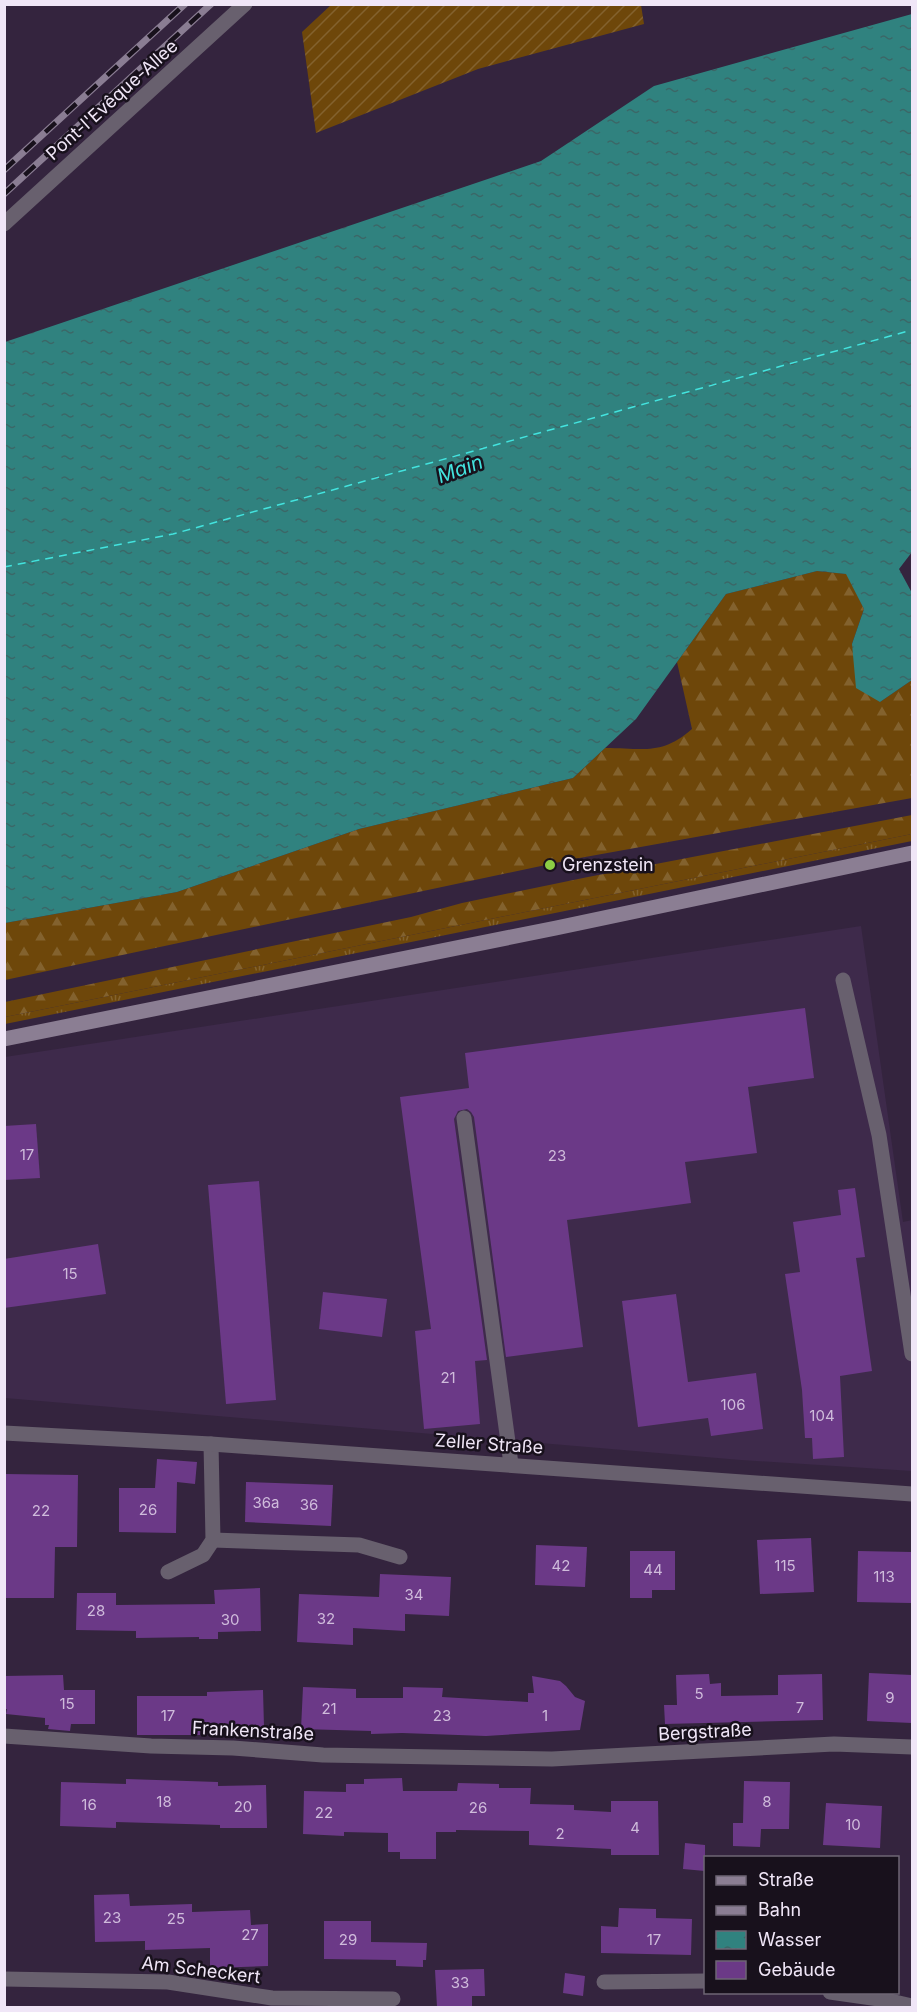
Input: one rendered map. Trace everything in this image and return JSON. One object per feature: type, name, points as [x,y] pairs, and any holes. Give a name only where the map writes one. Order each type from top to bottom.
[{"type":"main road","points":[[4,1039],[556,928],[912,853]]},
{"type":"street","name":"Pont-l'Evêque-Allee","points":[[4,224],[245,4]]},
{"type":"street","points":[[843,980],[879,1135],[912,1354]]},
{"type":"street","points":[[464,1118],[511,1464]]},
{"type":"street","name":"Zeller Straße","points":[[4,1433],[511,1464],[912,1494]]},
{"type":"street","points":[[168,1572],[203,1555],[213,1540],[211,1444]]},
{"type":"street","points":[[213,1540],[359,1545],[400,1557]]},
{"type":"street","name":"Frankenstraße","points":[[4,1736],[323,1755],[500,1758]]},
{"type":"street","name":"Bergstraße","points":[[500,1758],[552,1760],[834,1744],[912,1748]]},
{"type":"street","name":"Am Scheckert","points":[[4,1979],[168,1982],[272,1998],[393,1999]]},
{"type":"street","points":[[604,1982],[704,1981]]},
{"type":"street","points":[[844,1994],[912,2006]]},
{"type":"shaded area","points":[[861,926],[903,1222],[912,1220],[912,1471],[741,1460],[5,1398],[5,1057]]},
{"type":"green space","points":[[331,5],[641,5],[644,24],[478,69],[316,133],[302,32]]},
{"type":"green space","points":[[817,571],[847,574],[864,609],[852,644],[880,702],[912,680],[912,798],[574,859],[5,980],[5,923],[177,892],[359,829],[573,778],[605,748],[651,749],[681,738],[692,729],[677,662],[726,594]]},
{"type":"green space","points":[[912,815],[912,834],[5,1017],[5,1002],[411,917],[462,903],[588,877]]},
{"type":"green space","points":[[912,834],[912,841],[5,1024],[5,1017]]},
{"type":"water","name":"Main","points":[[912,14],[912,552],[899,569],[912,593],[912,680],[880,702],[856,688],[852,644],[864,609],[846,574],[817,571],[726,594],[636,719],[573,778],[359,829],[177,892],[5,923],[5,342],[541,161],[654,86]]},
{"type":"building","points":[[805,1008],[814,1078],[748,1087],[757,1153],[685,1162],[691,1203],[567,1220],[583,1347],[506,1357],[474,1117],[467,1109],[458,1111],[454,1119],[487,1360],[475,1361],[480,1424],[424,1429],[415,1331],[431,1329],[400,1097],[469,1088],[465,1053]]},
{"type":"building","points":[[36,1124],[40,1178],[4,1180],[4,1126]]},
{"type":"building","points":[[259,1181],[276,1400],[226,1404],[208,1185]]},
{"type":"building","points":[[855,1188],[865,1257],[856,1258],[872,1371],[840,1376],[844,1457],[813,1459],[812,1438],[805,1438],[802,1390],[785,1274],[800,1272],[793,1222],[841,1215],[838,1190]]},
{"type":"building","points":[[98,1244],[106,1294],[4,1308],[4,1259]]},
{"type":"building","points":[[323,1292],[387,1299],[382,1337],[319,1329]]},
{"type":"building","points":[[676,1294],[688,1382],[756,1373],[763,1429],[711,1436],[708,1418],[638,1427],[622,1301]]},
{"type":"building","points":[[157,1459],[197,1462],[195,1484],[177,1482],[176,1533],[119,1532],[119,1488],[155,1488]]},
{"type":"building","points":[[4,1474],[78,1475],[77,1547],[55,1547],[54,1598],[4,1598]]},
{"type":"building","points":[[246,1482],[333,1485],[331,1526],[245,1522]]},
{"type":"building","points":[[811,1538],[814,1592],[760,1594],[757,1540]]},
{"type":"building","points":[[536,1545],[587,1547],[585,1587],[535,1585]]},
{"type":"building","points":[[630,1551],[675,1551],[675,1590],[652,1590],[652,1598],[630,1598]]},
{"type":"building","points":[[858,1551],[912,1552],[911,1603],[857,1602]]},
{"type":"building","points":[[380,1574],[451,1577],[449,1616],[405,1614],[405,1631],[353,1628],[353,1645],[297,1642],[299,1594],[379,1597]]},
{"type":"building","points":[[260,1588],[261,1631],[218,1632],[218,1639],[199,1639],[199,1637],[136,1638],[136,1631],[76,1630],[77,1593],[116,1593],[116,1605],[215,1604],[214,1590]]},
{"type":"building","points":[[869,1673],[912,1675],[912,1723],[867,1721]]},
{"type":"building","points":[[709,1674],[710,1684],[721,1683],[721,1696],[778,1695],[778,1675],[822,1674],[823,1720],[665,1724],[664,1705],[677,1705],[676,1675]]},
{"type":"building","points":[[63,1675],[64,1690],[95,1690],[95,1724],[71,1724],[70,1731],[48,1729],[49,1725],[45,1725],[45,1718],[6,1714],[4,1676]]},
{"type":"building","points":[[532,1676],[560,1681],[575,1697],[585,1701],[580,1730],[486,1736],[371,1734],[371,1731],[301,1729],[303,1687],[356,1689],[356,1698],[403,1698],[403,1687],[443,1688],[442,1697],[528,1702],[528,1693],[534,1693]]},
{"type":"building","points":[[263,1690],[264,1727],[200,1729],[200,1735],[137,1735],[137,1696],[207,1696],[207,1692]]},
{"type":"building","points":[[402,1778],[403,1791],[457,1791],[458,1783],[499,1784],[499,1788],[531,1788],[530,1804],[574,1805],[574,1810],[611,1812],[611,1801],[658,1801],[659,1855],[611,1855],[611,1849],[529,1845],[529,1831],[456,1830],[456,1832],[436,1832],[436,1859],[400,1859],[400,1852],[388,1852],[388,1833],[344,1832],[344,1836],[303,1834],[304,1791],[346,1792],[346,1784],[364,1784],[364,1779]]},
{"type":"building","points":[[126,1779],[218,1782],[218,1786],[266,1785],[267,1828],[220,1828],[220,1825],[116,1822],[116,1828],[60,1826],[61,1782],[126,1784]]},
{"type":"building","points":[[744,1781],[790,1782],[789,1829],[761,1829],[760,1847],[733,1846],[733,1823],[743,1823]]},
{"type":"building","points":[[826,1803],[882,1806],[880,1848],[823,1845]]},
{"type":"building","points":[[685,1843],[705,1845],[704,1871],[683,1869]]},
{"type":"building","points":[[129,1894],[130,1906],[192,1904],[192,1912],[250,1910],[251,1925],[268,1924],[268,1966],[210,1968],[210,1948],[145,1950],[145,1941],[95,1942],[94,1895]]},
{"type":"building","points":[[619,1908],[656,1909],[656,1918],[692,1919],[691,1955],[601,1953],[601,1926],[618,1927]]},
{"type":"building","points":[[324,1921],[371,1921],[371,1942],[427,1943],[426,1960],[423,1960],[423,1967],[396,1966],[396,1960],[324,1959]]},
{"type":"building","points":[[484,1969],[485,1996],[472,1996],[472,2007],[437,2007],[435,1970]]},
{"type":"building","points":[[565,1973],[585,1976],[583,1996],[563,1993]]},
{"type":"ferry route","points":[[4,567],[173,534],[912,330]]},
{"type":"railway","points":[[4,170],[185,4]]},
{"type":"railway","points":[[4,194],[211,4]]},
{"type":"place","name":"Grenzstein","points":[[550,865]]}]
